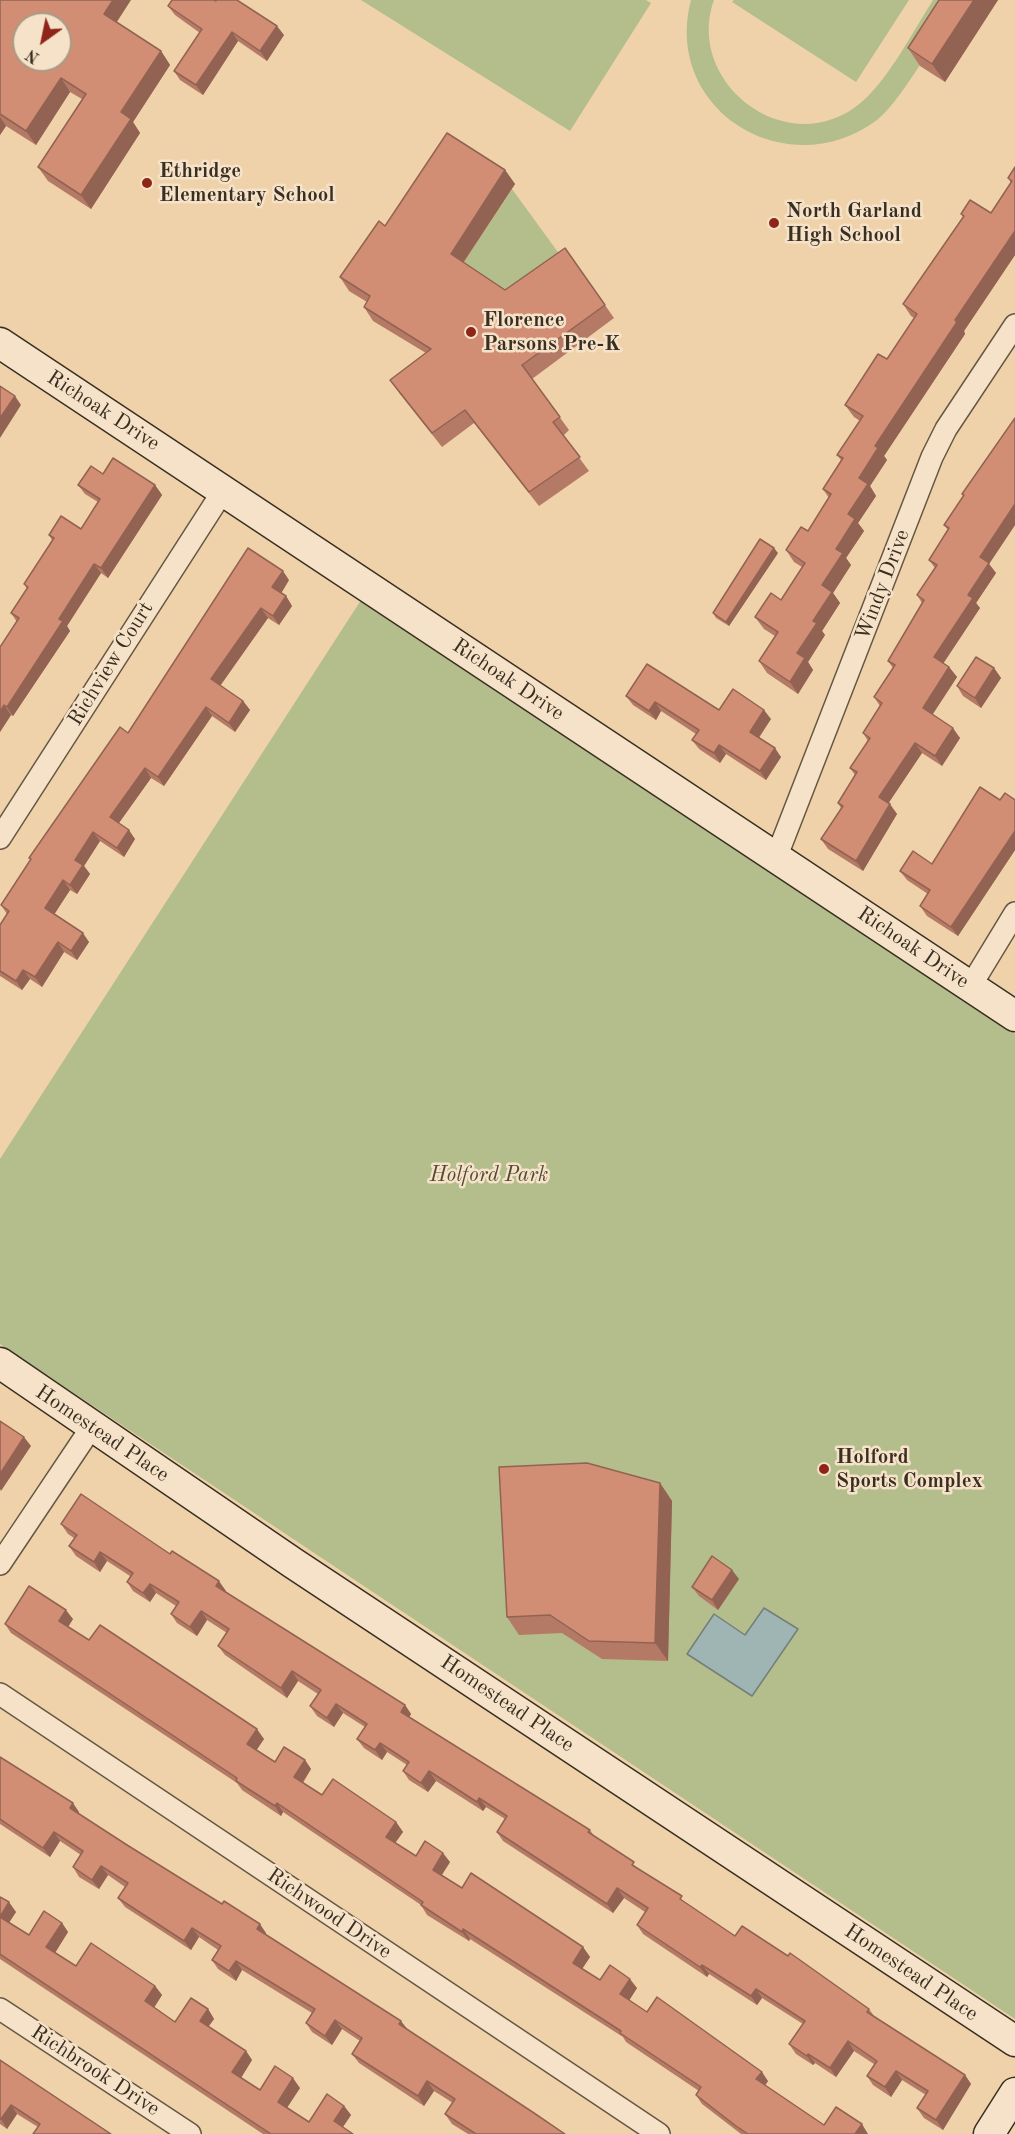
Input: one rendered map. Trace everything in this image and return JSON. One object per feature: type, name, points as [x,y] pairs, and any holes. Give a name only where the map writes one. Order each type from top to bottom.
[{"type":"street","name":"Windy Drive","points":[[776,858],[932,457],[946,429],[1015,325]]},
{"type":"street","name":"Richoak Drive","points":[[0,343],[1015,1016]]},
{"type":"street","name":"Richview Court","points":[[0,838],[223,491]]},
{"type":"street","points":[[970,987],[1015,913]]},
{"type":"street","name":"Homestead Place","points":[[0,1363],[91,1428],[1015,2042]]},
{"type":"street","points":[[0,1564],[91,1428]]},
{"type":"street","name":"Richwood Drive","points":[[0,1694],[659,2134]]},
{"type":"street","name":"Richbrook Drive","points":[[0,2009],[190,2134]]},
{"type":"street","points":[[989,2134],[1015,2093]]},
{"type":"green space","points":[[361,0],[646,0],[651,3],[570,131]]},
{"type":"green space","points":[[691,0],[714,0],[709,29],[713,56],[725,80],[743,101],[766,115],[792,123],[820,122],[848,112],[861,103],[884,77],[933,0],[960,0],[921,64],[887,111],[877,120],[842,139],[806,145],[771,140],[739,126],[713,104],[695,75],[687,39]]},
{"type":"green space","points":[[734,0],[909,0],[856,82],[732,2]]},
{"type":"green space","points":[[512,189],[568,266],[515,303],[460,267]]},
{"type":"green space","name":"Holford Park","points":[[363,597],[1015,1034],[1015,2019],[0,1344],[0,1159]]},
{"type":"water","points":[[764,1608],[798,1629],[752,1696],[687,1654],[714,1614],[745,1635]]},
{"type":"building","name":"Ethridge Elementary School","points":[[0,0],[113,0],[104,14],[161,51],[121,112],[131,119],[81,195],[38,167],[86,94],[61,78],[26,131],[0,114]]},
{"type":"building","points":[[172,0],[237,0],[277,26],[260,51],[232,32],[196,85],[174,71],[202,29],[168,6]]},
{"type":"building","points":[[939,0],[974,0],[932,64],[908,48]]},
{"type":"building","name":"Florence Parsons Pre-K","points":[[447,133],[505,170],[451,254],[505,290],[565,248],[605,305],[522,365],[560,417],[553,422],[580,457],[529,492],[465,410],[432,433],[390,380],[431,349],[364,307],[370,296],[340,277],[379,221],[385,226]]},
{"type":"building","points":[[1015,167],[1015,231],[875,446],[878,448],[859,478],[868,484],[848,514],[855,519],[836,549],[843,553],[822,585],[832,592],[813,621],[817,623],[797,653],[805,658],[790,682],[759,661],[778,632],[755,617],[771,593],[781,600],[805,563],[786,550],[801,527],[808,531],[831,494],[823,489],[843,458],[837,455],[863,416],[845,405],[878,354],[887,359],[917,314],[903,304],[964,216],[961,214],[970,200],[991,213],[1012,181],[1008,178]]},
{"type":"building","points":[[0,386],[15,396],[0,418]]},
{"type":"building","points":[[1015,418],[1015,504],[980,557],[989,563],[968,595],[973,598],[934,657],[949,667],[923,708],[953,728],[935,756],[915,743],[879,797],[890,804],[856,861],[821,839],[843,806],[838,803],[857,772],[850,768],[870,738],[863,733],[882,703],[874,697],[895,665],[888,661],[924,600],[917,595],[937,565],[929,560],[949,528],[944,525],[964,495],[962,494]]},
{"type":"building","points":[[113,458],[155,485],[101,568],[94,564],[59,619],[63,621],[7,707],[4,705],[0,712],[0,647],[19,618],[11,613],[28,587],[24,584],[54,538],[49,535],[61,516],[81,529],[100,499],[78,485],[91,466],[103,474]]},
{"type":"building","points":[[760,539],[774,548],[726,622],[713,613]]},
{"type":"building","points":[[248,548],[283,571],[272,587],[286,596],[273,616],[261,608],[211,679],[243,701],[229,723],[206,707],[158,777],[145,768],[110,817],[129,830],[117,848],[93,832],[75,860],[83,865],[70,885],[63,880],[45,908],[83,933],[71,951],[58,942],[35,977],[23,970],[16,981],[0,971],[0,925],[9,911],[1,905],[31,859],[29,858],[120,727],[128,733]]},
{"type":"building","points":[[976,657],[994,668],[975,698],[957,686]]},
{"type":"building","points":[[647,664],[719,710],[733,689],[764,710],[750,732],[775,748],[760,771],[719,745],[714,753],[692,740],[699,730],[655,702],[649,711],[626,696]]},
{"type":"building","points":[[980,787],[1000,800],[1005,793],[1015,800],[1015,831],[951,927],[920,906],[930,890],[900,871],[913,851],[932,864]]},
{"type":"building","points":[[0,1421],[24,1437],[0,1474]]},
{"type":"building","points":[[587,1463],[660,1483],[655,1643],[589,1641],[550,1615],[507,1617],[499,1467]]},
{"type":"building","points":[[81,1494],[170,1554],[172,1551],[219,1581],[216,1586],[405,1705],[401,1712],[590,1830],[588,1832],[634,1862],[632,1865],[682,1896],[680,1899],[735,1936],[742,1926],[788,1956],[790,1953],[869,2009],[867,2012],[965,2075],[936,2120],[917,2108],[928,2091],[896,2071],[885,2087],[867,2076],[877,2061],[848,2041],[830,2068],[808,2054],[807,2056],[789,2044],[805,2021],[756,1989],[751,1996],[702,1965],[700,1967],[637,1925],[648,1908],[617,1888],[607,1904],[497,1832],[507,1816],[479,1798],[477,1802],[429,1771],[421,1783],[403,1771],[409,1762],[380,1743],[375,1750],[357,1739],[367,1724],[336,1704],[327,1718],[310,1706],[321,1690],[292,1671],[281,1688],[218,1646],[229,1629],[201,1611],[190,1627],[171,1614],[179,1602],[150,1584],[143,1593],[127,1582],[133,1573],[100,1552],[94,1562],[69,1546],[77,1535],[61,1524]]},
{"type":"building","points":[[712,1556],[732,1570],[712,1600],[692,1587]]},
{"type":"building","points":[[29,1586],[66,1610],[59,1621],[89,1640],[100,1625],[257,1729],[247,1744],[275,1762],[284,1747],[305,1760],[294,1777],[322,1795],[333,1779],[396,1822],[386,1837],[416,1856],[425,1841],[443,1853],[433,1870],[462,1888],[471,1873],[583,1947],[573,1963],[600,1980],[610,1965],[630,1979],[620,1994],[647,2012],[657,1997],[762,2072],[756,2079],[824,2125],[836,2107],[862,2124],[855,2134],[748,2134],[696,2095],[701,2087],[620,2033],[621,2031],[463,1929],[462,1932],[421,1905],[423,1902],[277,1803],[275,1806],[236,1781],[237,1778],[5,1624]]},
{"type":"building","points":[[0,1757],[73,1803],[70,1808],[127,1845],[222,1904],[224,1901],[260,1924],[257,1929],[401,2021],[399,2024],[565,2134],[476,2134],[445,2114],[455,2099],[427,2081],[418,2096],[352,2054],[362,2038],[335,2020],[325,2036],[306,2023],[315,2009],[236,1961],[229,1971],[212,1960],[221,1946],[192,1928],[184,1941],[118,1898],[128,1883],[101,1866],[92,1880],[73,1867],[83,1851],[54,1832],[43,1848],[0,1819]]},
{"type":"building","points":[[0,1897],[9,1902],[0,1917]]},
{"type":"building","points":[[44,1911],[62,1923],[46,1947],[76,1966],[91,1943],[155,1986],[145,2001],[175,2022],[191,1998],[208,2009],[200,2021],[246,2051],[232,2072],[260,2090],[275,2066],[293,2078],[278,2102],[309,2122],[327,2094],[344,2106],[334,2121],[353,2134],[271,2134],[0,1954],[0,1917],[29,1935]]},
{"type":"building","points":[[0,2060],[111,2134],[33,2134],[40,2124],[11,2105],[0,2119]]},
{"type":"place","name":"Ethridge Elementary School","points":[[147,183]]},
{"type":"place","name":"North Garland High School","points":[[774,223]]},
{"type":"place","name":"Florence Parsons Pre-K","points":[[471,332]]},
{"type":"place","name":"Holford Sports Complex","points":[[824,1469]]}]
